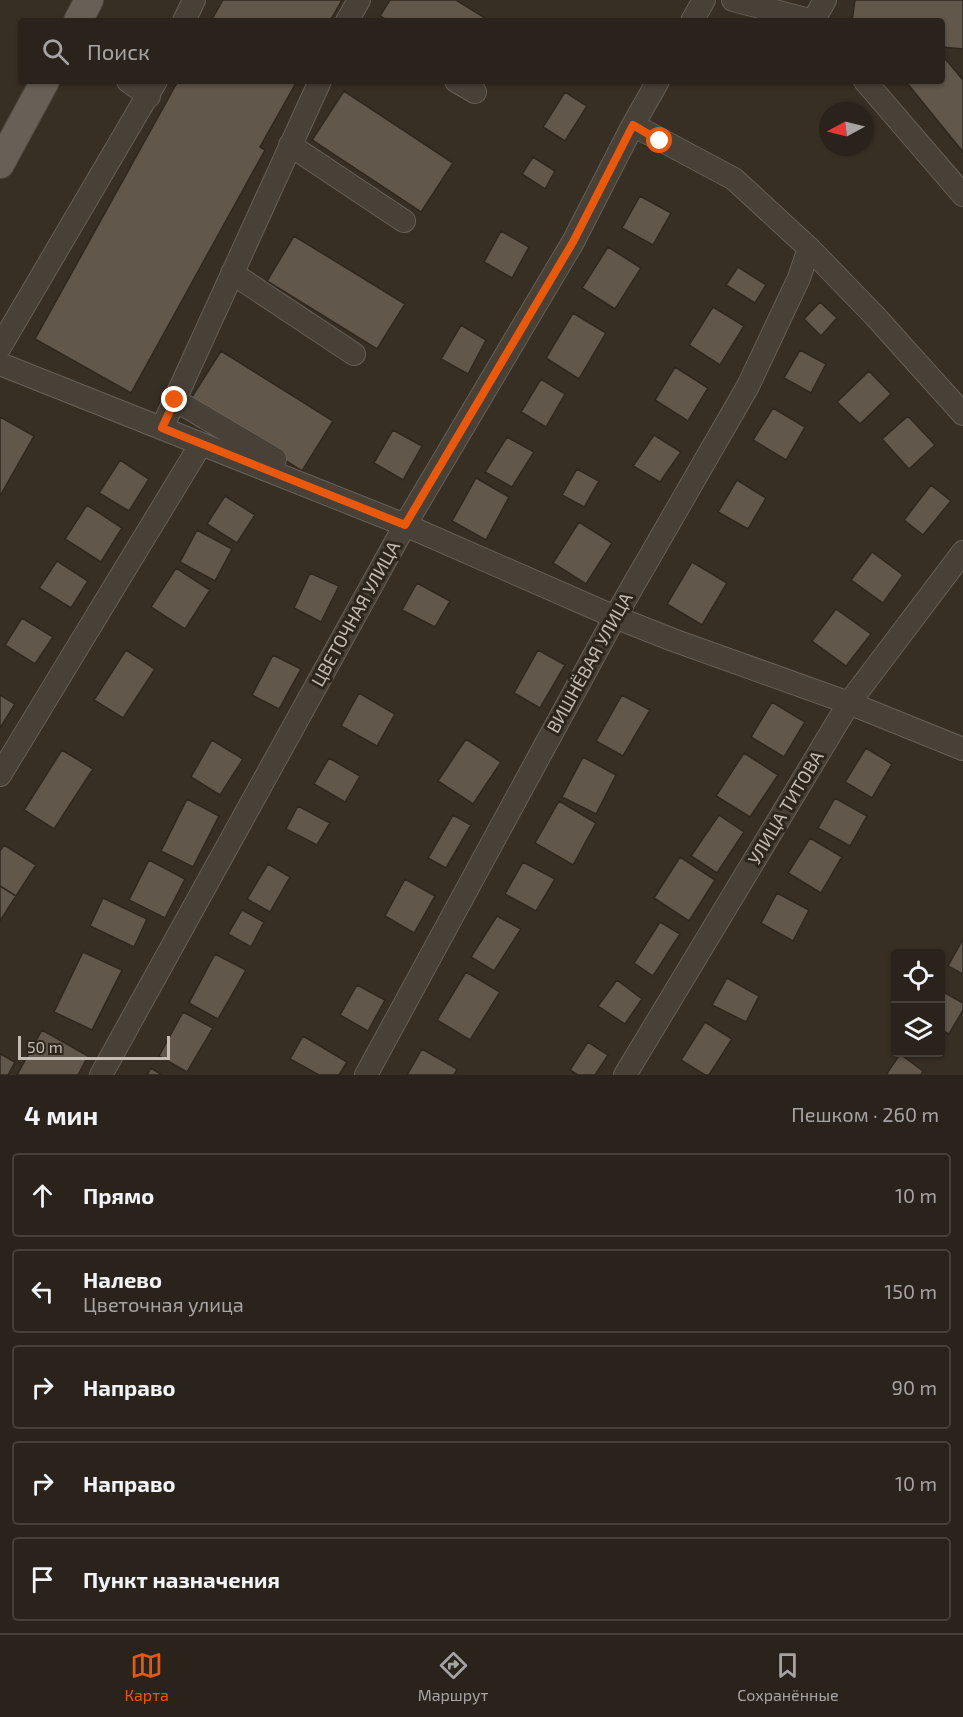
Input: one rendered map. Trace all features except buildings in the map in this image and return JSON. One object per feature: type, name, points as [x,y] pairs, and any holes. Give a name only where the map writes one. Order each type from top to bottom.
[{"type":"main road","points":[[80,18],[89,0]]},
{"type":"main road","points":[[0,164],[43,84]]},
{"type":"street","points":[[185,18],[194,0]]},
{"type":"street","points":[[694,18],[704,0]]},
{"type":"street","points":[[733,0],[802,18]]},
{"type":"street","points":[[815,18],[825,0]]},
{"type":"street","points":[[162,428],[319,84]]},
{"type":"street","name":"ЦВЕТОЧНАЯ УЛИЦА","points":[[101,1075],[405,525],[573,242],[656,84]]},
{"type":"street","points":[[868,84],[963,195]]},
{"type":"street","points":[[0,348],[152,88]]},
{"type":"street","points":[[633,125],[734,179],[809,248],[874,315],[963,414]]},
{"type":"street","points":[[290,145],[404,221]]},
{"type":"street","name":"ВИШНЁВАЯ УЛИЦА","points":[[366,1075],[615,616],[748,386],[799,278],[809,248]]},
{"type":"street","points":[[232,273],[354,354]]},
{"type":"street","points":[[0,364],[405,525],[673,640],[849,703],[963,748]]},
{"type":"street","points":[[175,400],[275,459]]},
{"type":"street","points":[[0,775],[201,444]]},
{"type":"street","name":"УЛИЦА ТИТОВА","points":[[625,1075],[849,703],[963,552]]},
{"type":"route","points":[[175,400],[162,428],[405,525],[573,242],[633,125],[660,141]]}]
